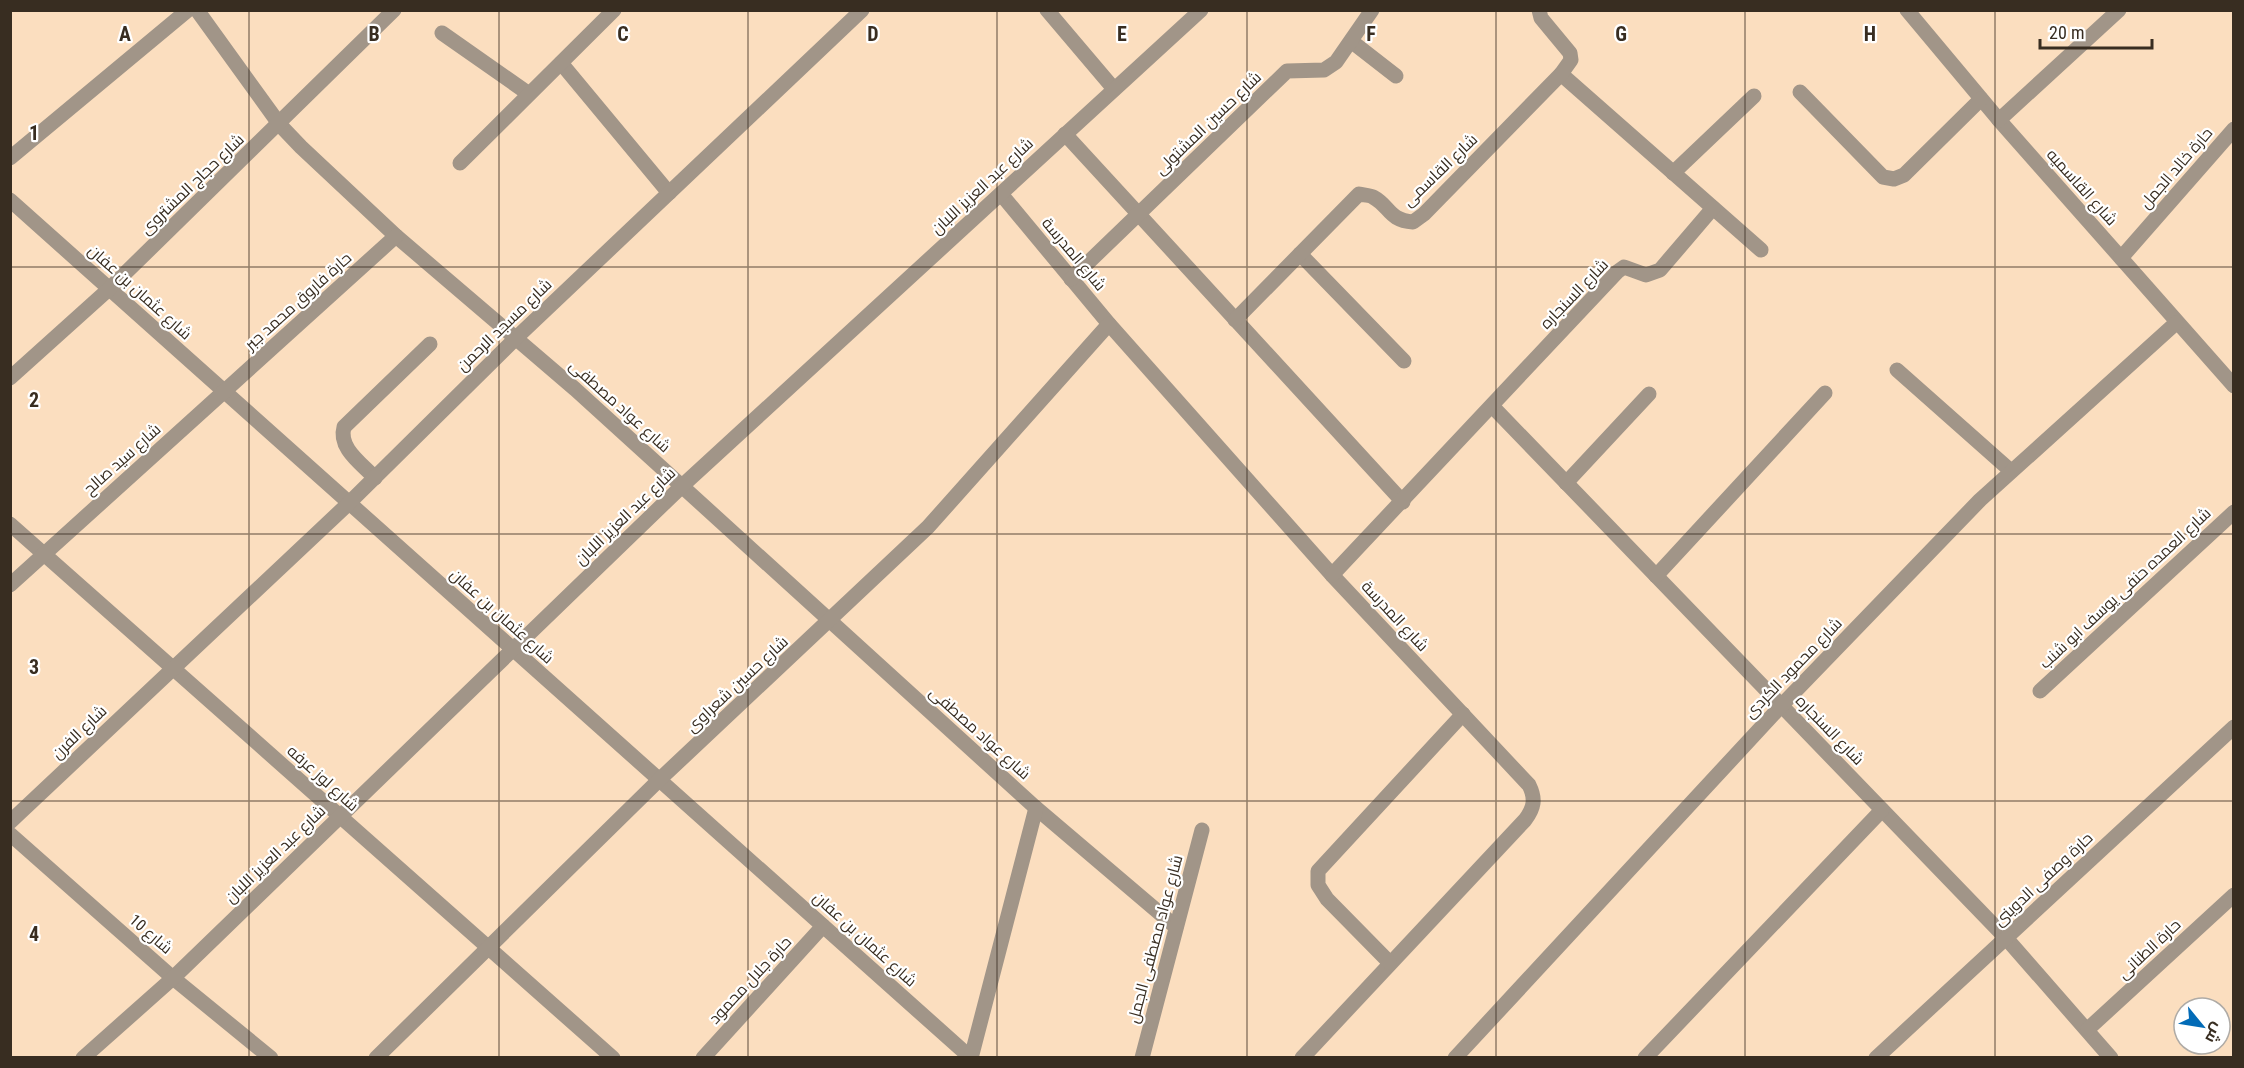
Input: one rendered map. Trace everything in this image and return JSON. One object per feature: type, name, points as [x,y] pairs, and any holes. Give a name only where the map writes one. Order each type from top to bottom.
[{"type":"street","points":[[10,158],[188,10]]},
{"type":"street","name":"شارع عواد مصطفى","points":[[197,10],[280,124],[396,236],[516,338],[682,486],[1036,808],[1176,927]]},
{"type":"street","name":"شارع حجاج المشتروى","points":[[10,378],[110,289],[394,10]]},
{"type":"street","points":[[460,163],[561,63],[598,16],[614,10]]},
{"type":"street","name":"شارع مسجد الرحمن","points":[[172,667],[348,504],[516,338],[862,10]]},
{"type":"street","points":[[1047,10],[1114,89]]},
{"type":"street","name":"شارع عبد العزيز اللبان","points":[[82,1058],[173,978],[682,486],[1201,10]]},
{"type":"street","name":"شارع حسين المشتولى","points":[[1071,279],[1287,71],[1324,70],[1336,62],[1372,10]]},
{"type":"street","name":"شارع القاسميه","points":[[1906,10],[2176,323],[2234,386]]},
{"type":"street","points":[[1999,120],[2119,10]]},
{"type":"street","points":[[1540,14],[1570,53],[1571,60],[1561,74],[1761,250]]},
{"type":"street","points":[[442,33],[529,94]]},
{"type":"street","points":[[1351,41],[1396,76]]},
{"type":"street","points":[[561,63],[669,193]]},
{"type":"street","name":"شارع القاسمى","points":[[1235,320],[1359,194],[1373,197],[1391,215],[1402,221],[1413,222],[1561,74]]},
{"type":"street","points":[[1800,92],[1883,177],[1894,179],[1904,175],[1981,99]]},
{"type":"street","points":[[1673,173],[1754,96]]},
{"type":"street","name":"حارة خالد الجمل","points":[[2121,258],[2234,129]]},
{"type":"street","points":[[1065,134],[1403,502]]},
{"type":"street","name":"شارع المدرسة","points":[[1001,194],[1109,324],[1332,576],[1529,785],[1534,796],[1532,810],[1302,1058]]},
{"type":"street","name":"شارع عثمان بن عفان","points":[[10,200],[971,1058]]},
{"type":"street","name":"شارع السنجاره","points":[[1332,576],[1617,272],[1624,267],[1646,275],[1660,270],[1713,208]]},
{"type":"street","name":"حارة فاروق محمد جبر","points":[[224,392],[396,236]]},
{"type":"street","points":[[1300,254],[1404,361]]},
{"type":"street","name":"شارع محمود الكردى","points":[[1455,1058],[1781,706],[1980,500],[2176,323]]},
{"type":"street","name":"شارع حسين شعراوى","points":[[376,1058],[659,780],[831,622],[935,519],[1109,324]]},
{"type":"street","points":[[375,478],[346,448],[342,434],[344,427],[430,344]]},
{"type":"street","points":[[1897,370],[2011,471]]},
{"type":"street","name":"شارع سيد صالح","points":[[10,585],[224,392]]},
{"type":"street","points":[[1656,576],[1826,393]]},
{"type":"street","points":[[1566,483],[1649,394]]},
{"type":"street","name":"شارع السنجاره","points":[[1492,406],[2006,938],[2111,1058]]},
{"type":"street","name":"شارع العمده حنفى يوسف ابو شنب","points":[[2040,691],[2234,512]]},
{"type":"street","name":"شارع لوز عرفه","points":[[10,524],[613,1058]]},
{"type":"street","name":"شارع الفرن","points":[[10,822],[172,667]]},
{"type":"street","points":[[1389,962],[1327,899],[1318,885],[1318,871],[1463,714]]},
{"type":"street","name":"حارة وصفى الدوينى","points":[[1876,1058],[2234,727]]},
{"type":"street","points":[[971,1058],[1036,808]]},
{"type":"street","points":[[1645,1058],[1882,810]]},
{"type":"street","name":"شارع عواد مصطفى الجمل","points":[[1142,1058],[1202,830]]},
{"type":"street","name":"شارع 10","points":[[10,834],[173,978],[271,1058]]},
{"type":"street","name":"حارة الطنانى","points":[[2088,1029],[2234,895]]},
{"type":"street","name":"حارة جلال محمود","points":[[702,1058],[823,926]]}]
